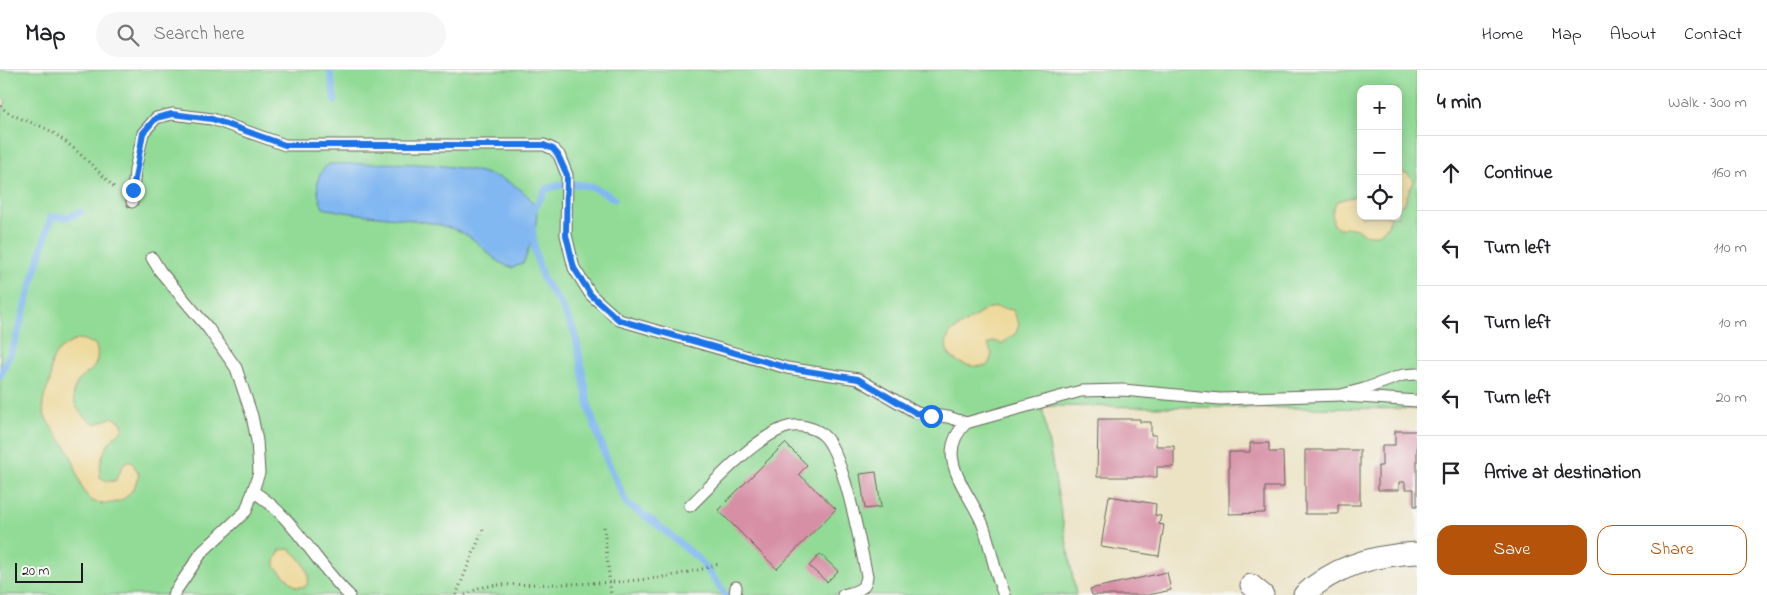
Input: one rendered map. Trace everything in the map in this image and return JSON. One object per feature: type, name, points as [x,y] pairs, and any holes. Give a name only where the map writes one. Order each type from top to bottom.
[{"type":"street","points":[[1304,595],[1332,574],[1357,563],[1380,556],[1417,553]]},
{"type":"lane","points":[[132,202],[135,170],[143,133],[156,118],[172,114],[212,119],[285,145],[544,145],[553,149],[558,155],[567,175],[566,235],[574,268],[591,295],[619,320],[788,368],[858,379],[916,413],[948,417],[966,423]]},
{"type":"lane","points":[[152,258],[160,271],[208,328],[236,368],[252,416],[257,441],[259,473],[246,511],[202,552],[173,595]]},
{"type":"lane","points":[[1004,595],[984,527],[957,472],[952,456],[952,445],[958,431],[966,423],[1063,395],[1101,390],[1145,391],[1220,400],[1341,395],[1403,375],[1417,374]]},
{"type":"lane","points":[[1341,395],[1361,399],[1417,401]]},
{"type":"lane","points":[[690,506],[758,444],[784,428],[796,426],[817,430],[826,437],[837,456],[867,576],[867,584],[862,589],[843,595]]},
{"type":"lane","points":[[254,492],[265,499],[299,534],[327,571],[349,595]]},
{"type":"path","points":[[0,106],[51,132],[86,159],[132,202]]},
{"type":"path","points":[[456,595],[484,527]]},
{"type":"path","points":[[604,527],[612,595]]},
{"type":"path","points":[[465,595],[479,588],[495,586],[610,582],[665,576],[719,564]]},
{"type":"green space","points":[[0,70],[1417,70],[1417,409],[1042,406],[1076,595],[0,595],[0,121],[6,100],[0,98]]},
{"type":"sand","points":[[1402,173],[1408,174],[1413,181],[1402,205]]},
{"type":"sand","points":[[1357,195],[1357,220],[1390,220],[1388,226],[1377,235],[1365,234],[1353,228],[1340,228],[1333,224],[1332,212],[1336,202]]},
{"type":"sand","points":[[996,307],[1013,310],[1019,324],[1016,333],[1002,344],[994,341],[988,344],[992,355],[988,365],[971,366],[955,360],[947,349],[947,341],[951,332],[987,309]]},
{"type":"sand","points":[[81,339],[95,344],[97,348],[97,361],[95,366],[77,383],[74,389],[74,401],[80,413],[96,424],[113,417],[122,423],[122,431],[108,445],[102,457],[100,477],[107,481],[115,481],[125,462],[132,462],[139,474],[131,491],[125,498],[116,502],[104,504],[94,502],[88,497],[79,480],[69,452],[49,423],[43,409],[43,401],[50,381],[53,358],[63,347]]},
{"type":"sand","points":[[289,549],[298,556],[305,566],[308,582],[305,587],[296,587],[275,567],[275,561],[280,550]]},
{"type":"water","points":[[380,163],[444,166],[475,171],[503,179],[524,192],[536,210],[535,228],[524,262],[513,268],[506,266],[493,258],[470,237],[449,227],[414,220],[357,214],[323,208],[318,190],[318,178],[330,164]]},
{"type":"building","points":[[1098,419],[1140,419],[1140,422],[1151,422],[1151,435],[1156,435],[1156,446],[1174,446],[1174,467],[1157,467],[1157,477],[1097,477]]},
{"type":"building","points":[[1395,431],[1417,431],[1417,506],[1414,506],[1414,489],[1405,489],[1405,482],[1399,482],[1399,490],[1378,490],[1378,466],[1382,466],[1382,445],[1395,445]]},
{"type":"building","points":[[785,443],[807,465],[799,474],[836,509],[777,569],[718,510]]},
{"type":"building","points":[[1250,443],[1269,443],[1269,452],[1283,452],[1284,487],[1265,487],[1265,513],[1229,514],[1229,452],[1250,452]]},
{"type":"building","points":[[1305,450],[1360,450],[1360,505],[1338,505],[1338,514],[1305,514]]},
{"type":"building","points":[[876,472],[881,507],[865,509],[860,474]]},
{"type":"building","points":[[1109,496],[1156,504],[1155,515],[1161,516],[1159,524],[1164,525],[1159,556],[1101,547]]},
{"type":"building","points":[[820,554],[838,571],[827,582],[809,566]]},
{"type":"building","points":[[1167,572],[1171,590],[1149,595],[1092,595],[1090,589]]},
{"type":"waterway","points":[[330,70],[335,101]]},
{"type":"waterway","points":[[530,216],[546,189],[555,186],[573,184],[590,186],[614,199]]},
{"type":"waterway","points":[[0,376],[15,342],[51,217],[68,217],[81,212]]},
{"type":"waterway","points":[[532,226],[535,252],[543,279],[561,305],[575,333],[590,412],[606,458],[627,504],[654,522],[699,559],[726,595]]},
{"type":"route","points":[[133,190],[143,133],[156,118],[172,114],[187,114],[212,119],[285,145],[544,145],[553,149],[558,155],[564,164],[567,175],[566,235],[574,268],[591,295],[612,316],[627,324],[739,356],[788,368],[858,379],[916,413],[931,416]]}]
